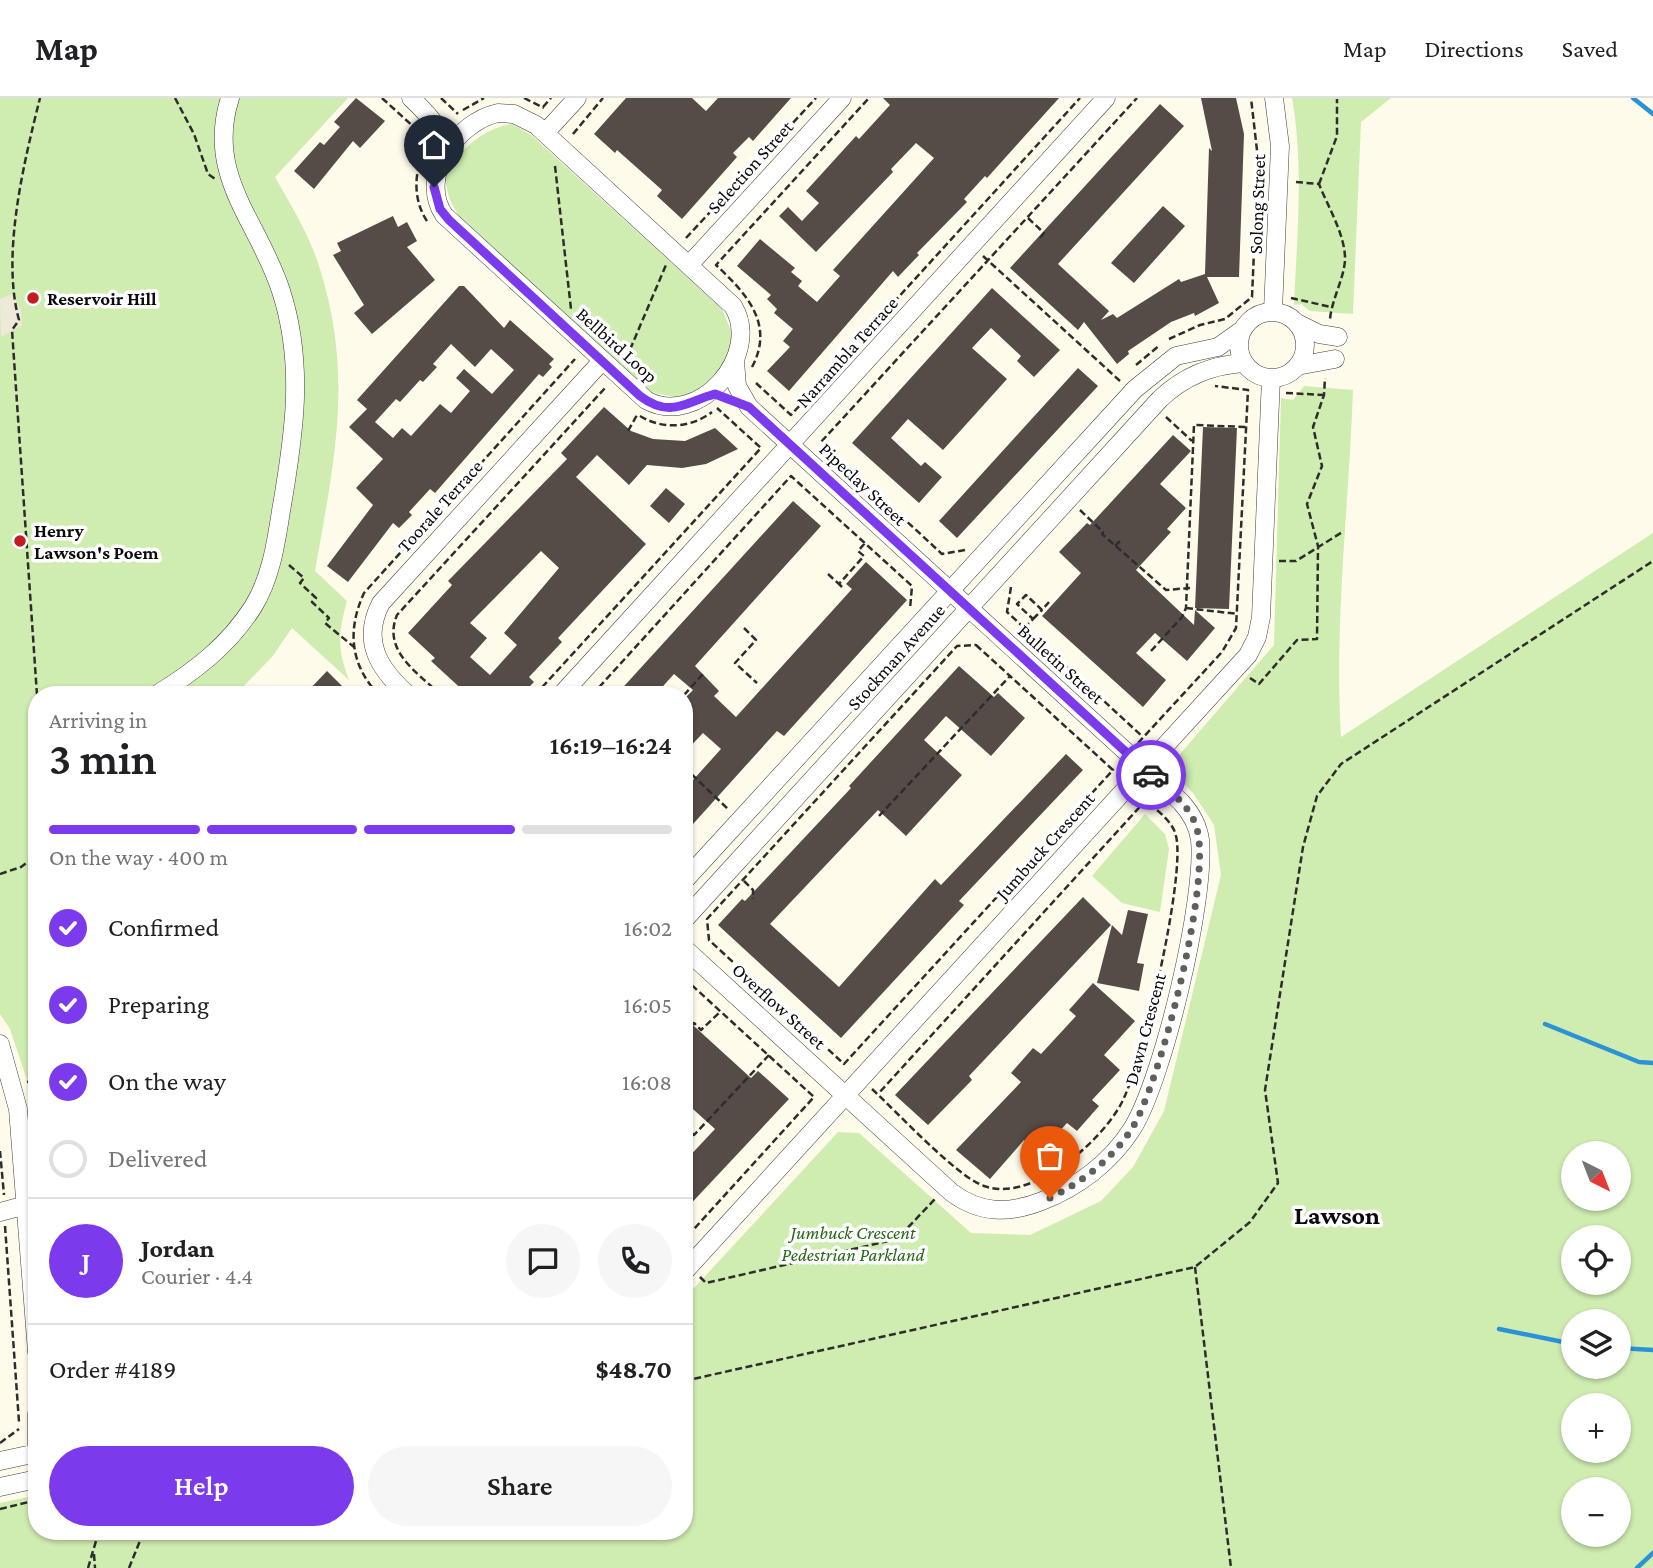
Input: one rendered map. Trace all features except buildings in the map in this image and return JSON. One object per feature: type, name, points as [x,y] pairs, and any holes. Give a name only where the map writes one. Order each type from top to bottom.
[{"type":"street","points":[[169,686],[205,662],[230,639],[254,605],[274,553],[294,430],[297,381],[294,347],[273,267],[228,176],[222,145],[230,98]]},
{"type":"street","points":[[411,98],[430,116],[442,137],[434,154]]},
{"type":"street","points":[[545,133],[577,98]]},
{"type":"street","name":"Selection Street","points":[[689,265],[842,98]]},
{"type":"street","name":"Narrambla Terrace","points":[[569,686],[1106,98]]},
{"type":"street","name":"Solong Street","points":[[1273,311],[1280,157],[1274,98]]},
{"type":"street","points":[[434,154],[489,115],[514,114],[530,120],[545,133],[738,313],[743,338],[736,361],[702,398]]},
{"type":"street","points":[[430,116],[464,127],[475,123]]},
{"type":"street","name":"Bellbird Loop","points":[[434,154],[434,187],[444,215],[566,328],[596,367],[611,380],[660,406],[682,407],[702,398]]},
{"type":"street","points":[[1273,311],[1292,317],[1299,324],[1306,342],[1305,352],[1297,366],[1285,375],[1271,378],[1257,374],[1244,363],[1239,341],[1242,330],[1255,316],[1273,311]]},
{"type":"street","points":[[1299,324],[1334,337]]},
{"type":"street","name":"Stockman Avenue","points":[[693,871],[950,591],[1126,386],[1176,356],[1218,347],[1242,330]]},
{"type":"street","points":[[1297,366],[1331,359]]},
{"type":"street","name":"Pipeclay Street","points":[[736,361],[737,386],[749,407]]},
{"type":"street","name":"Stockman Avenue","points":[[693,910],[1170,390],[1205,370],[1244,363]]},
{"type":"street","name":"Toorale Terrace","points":[[399,686],[384,672],[374,654],[372,633],[381,603],[596,367]]},
{"type":"street","name":"Jumbuck Crescent","points":[[693,1262],[1238,667],[1253,646],[1259,627],[1271,378]]},
{"type":"street","name":"Pipeclay Street","points":[[702,398],[715,394],[727,396],[749,407],[950,591]]},
{"type":"street","name":"Bulletin Street","points":[[950,591],[1144,769]]},
{"type":"street","name":"Dawn Crescent","points":[[846,1096],[946,1187],[971,1205],[993,1211],[1016,1209],[1050,1198],[1080,1181],[1107,1158],[1130,1132],[1147,1101],[1158,1068],[1192,923],[1200,848],[1197,828],[1188,810],[1144,769]]},
{"type":"street","name":"Overflow Street","points":[[693,956],[846,1096]]},
{"type":"street","points":[[0,1044],[18,1109],[28,1232]]},
{"type":"street","points":[[2,1211],[26,1205]]},
{"type":"street","points":[[0,1461],[28,1455]]},
{"type":"street","points":[[0,1487],[28,1481]]},
{"type":"path","points":[[36,686],[13,373],[12,330],[19,320],[12,294],[15,234],[40,98]]},
{"type":"path","points":[[175,98],[194,134],[208,174],[218,179],[228,176]]},
{"type":"path","points":[[382,98],[421,134]]},
{"type":"path","points":[[440,98],[458,114],[484,98]]},
{"type":"path","points":[[524,98],[543,107],[551,98]]},
{"type":"path","points":[[581,142],[571,133],[603,98]]},
{"type":"path","points":[[677,230],[687,239],[816,98]]},
{"type":"path","points":[[869,98],[716,265],[744,291],[756,312],[761,340],[748,375],[791,415],[1080,98]]},
{"type":"path","points":[[971,543],[964,550],[942,554],[821,442],[1137,98]]},
{"type":"path","points":[[1135,366],[1169,340],[1188,330],[1224,319],[1252,297],[1258,159],[1251,98]]},
{"type":"path","points":[[1334,337],[1331,307],[1345,262],[1342,241],[1319,184],[1338,135],[1337,99]]},
{"type":"path","points":[[433,229],[423,216],[416,191],[418,169],[434,154]]},
{"type":"path","points":[[555,162],[572,316],[566,328]]},
{"type":"path","points":[[1293,182],[1319,184]]},
{"type":"path","points":[[1028,218],[1044,233],[1040,238]]},
{"type":"path","points":[[957,232],[1126,386]]},
{"type":"path","points":[[432,686],[396,649],[393,629],[397,615],[622,367],[669,258]]},
{"type":"path","points":[[1291,298],[1331,307]]},
{"type":"path","points":[[372,686],[361,673],[354,648],[353,625],[365,593],[576,360],[569,354]]},
{"type":"path","points":[[1222,652],[1259,684],[1297,640],[1317,639],[1318,546],[1307,504],[1322,466],[1313,427],[1324,396],[1331,359]]},
{"type":"path","points":[[596,367],[611,380],[615,395]]},
{"type":"path","points":[[1126,386],[1128,374]]},
{"type":"path","points":[[1014,583],[1010,588],[1007,612],[1143,737],[1222,652],[1236,628],[1248,390],[1211,386]]},
{"type":"path","points":[[543,686],[761,448],[718,408],[697,421],[677,426],[658,424],[635,414],[628,431]]},
{"type":"path","points":[[1172,409],[1163,418],[1194,442]]},
{"type":"path","points":[[1151,651],[1182,618],[1186,608],[1189,588],[1194,425],[1247,427]]},
{"type":"path","points":[[600,686],[791,476],[912,586],[910,609],[904,615]]},
{"type":"path","points":[[1072,519],[1080,510],[1115,546],[1166,590],[1189,588]]},
{"type":"path","points":[[1263,560],[1296,561],[1344,531]]},
{"type":"path","points":[[1115,546],[1122,539]]},
{"type":"path","points":[[828,574],[841,586],[864,556],[858,551],[865,543]]},
{"type":"path","points":[[274,553],[304,578],[300,583],[316,598],[312,602],[329,618],[325,623],[354,648]]},
{"type":"path","points":[[693,1379],[1195,1267],[1250,1222],[1278,1183],[1265,1090],[1303,847],[1317,796],[1341,764],[1653,561]]},
{"type":"path","points":[[1033,619],[1017,604],[1026,595],[1042,610]]},
{"type":"path","points":[[1024,628],[1049,602]]},
{"type":"path","points":[[1186,608],[1238,614]]},
{"type":"path","points":[[744,628],[756,640],[734,663],[757,683]]},
{"type":"path","points":[[976,645],[1010,676],[1113,770],[844,1064],[709,940],[707,919],[957,646],[976,645]]},
{"type":"path","points":[[692,686],[703,674]]},
{"type":"path","points":[[879,816],[1010,676]]},
{"type":"path","points":[[693,776],[728,809],[736,800]]},
{"type":"path","points":[[1146,800],[1172,825],[1176,834],[1177,865],[1170,923],[1136,1067],[1121,1104],[1088,1147],[1040,1178],[1021,1185],[994,1189],[974,1181],[961,1171],[878,1094],[1146,800]]},
{"type":"path","points":[[0,874],[28,862]]},
{"type":"path","points":[[743,880],[753,890],[752,899]]},
{"type":"path","points":[[693,986],[814,1097],[693,1230]]},
{"type":"path","points":[[693,1024],[701,1030],[721,1011]]},
{"type":"path","points":[[693,1134],[726,1104],[769,1055]]},
{"type":"path","points":[[0,1151],[2,1211],[28,1401]]},
{"type":"path","points":[[693,1273],[706,1283],[897,1239],[961,1171]]},
{"type":"path","points":[[0,1233],[5,1231]]},
{"type":"path","points":[[1195,1267],[1231,1568]]},
{"type":"path","points":[[0,1443],[28,1425]]},
{"type":"path","points":[[0,1509],[28,1502]]},
{"type":"path","points":[[88,1568],[96,1540]]},
{"type":"path","points":[[130,1568],[141,1540]]},
{"type":"path","points":[[93,1550],[96,1568]]},
{"type":"green space","name":"Reservoir Hill","points":[[0,98],[348,98],[275,177],[316,257],[330,309],[336,347],[338,384],[334,456],[315,571],[347,601],[340,641],[349,680],[292,628],[272,657],[244,686],[28,686],[28,1083],[10,1029],[0,1014]]},
{"type":"green space","points":[[1292,98],[1391,98],[1361,122],[1353,314],[1310,311],[1301,304],[1294,305],[1299,175]]},
{"type":"green space","points":[[512,124],[531,135],[722,309],[734,337],[729,362],[704,391],[679,398],[651,392],[473,233],[461,219],[450,198],[445,172],[474,141],[492,130]]},
{"type":"green space","name":"Jumbuck Crescent Pedestrian Parkland","points":[[1304,386],[1353,390],[1339,650],[1341,737],[1653,533],[1653,1568],[0,1568],[0,1503],[28,1497],[28,1540],[693,1540],[693,1289],[838,1132],[859,1133],[971,1233],[1030,1235],[1101,1201],[1133,1167],[1164,1111],[1221,875],[1214,825],[1193,793],[1174,774],[1180,754],[1274,645],[1281,398],[1293,400]]},
{"type":"green space","points":[[1145,814],[1165,834],[1169,849],[1160,912],[1122,903],[1092,876]]},
{"type":"shaded area","points":[[12,294],[21,310],[22,325],[1,337],[0,299]]},
{"type":"waterway","points":[[1633,98],[1653,114]]},
{"type":"waterway","points":[[1545,1024],[1639,1062],[1653,1063]]},
{"type":"waterway","points":[[1499,1329],[1561,1342]]},
{"type":"waterway","points":[[1631,1349],[1653,1350]]},
{"type":"waterway","points":[[1637,1568],[1653,1553]]},
{"type":"way so far","points":[[1050,1198],[1094,1170],[1130,1132],[1154,1084],[1170,1019],[1192,923],[1200,848],[1197,828],[1188,810],[1151,775]]},
{"type":"place","name":"Reservoir Hill","points":[[33,298]]},
{"type":"place","name":"Henry Lawson's Poem","points":[[20,541]]},
{"type":"district","name":"Lawson","points":[[1337,1215]]},
{"type":"route","points":[[434,187],[437,202],[444,215],[640,396],[653,404],[675,408],[690,405],[715,394],[727,396],[749,407],[1151,775]]}]
